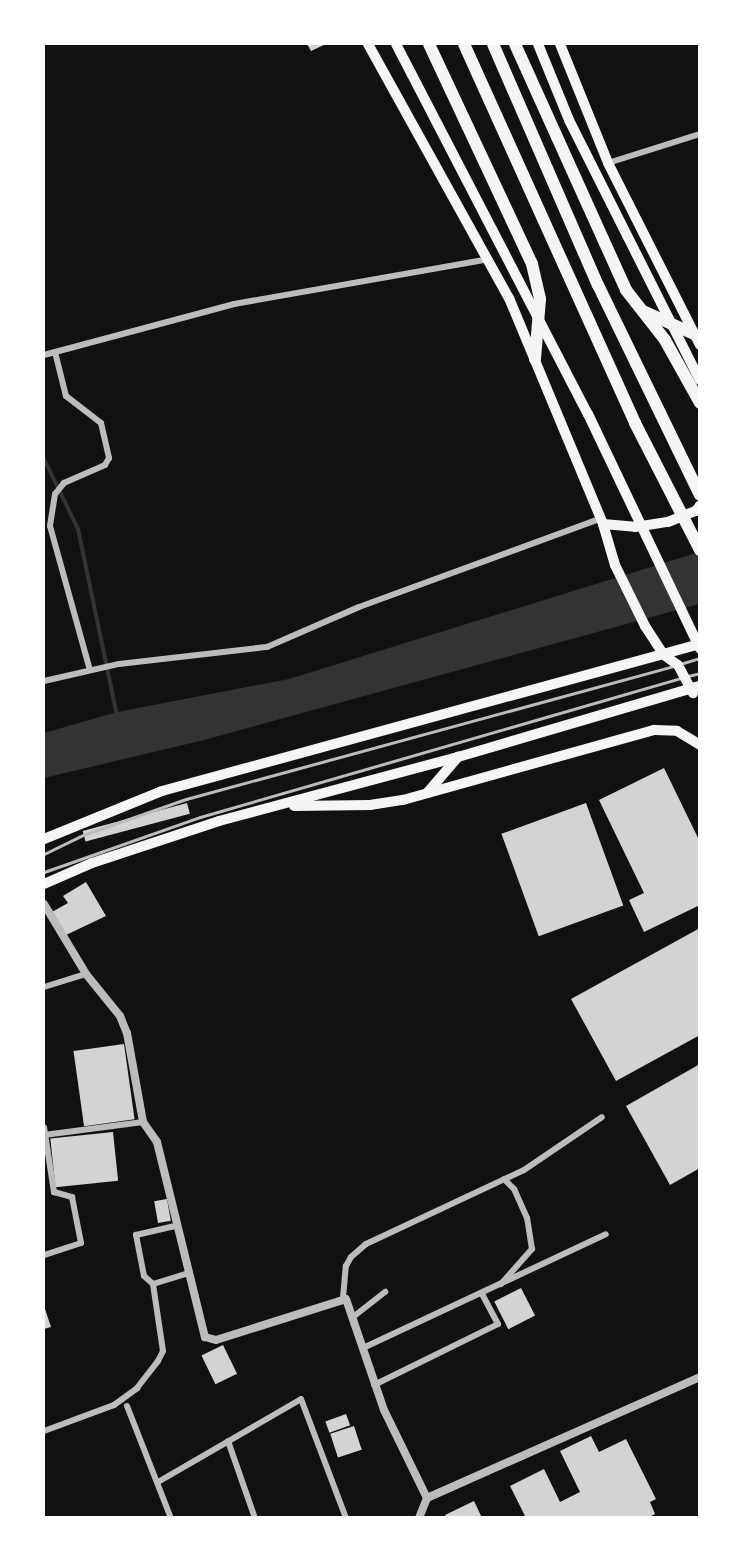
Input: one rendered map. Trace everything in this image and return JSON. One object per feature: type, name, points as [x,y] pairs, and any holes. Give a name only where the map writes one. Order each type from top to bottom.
[{"type":"highway","points":[[429,44],[532,264],[539,311],[535,358]]},
{"type":"highway","points":[[464,44],[635,423],[699,550]]},
{"type":"highway","points":[[493,44],[598,285],[699,495]]},
{"type":"highway","points":[[515,44],[615,267],[642,310],[665,340],[699,403]]},
{"type":"highway","points":[[642,310],[697,339]]},
{"type":"main road","points":[[44,884],[102,859],[260,808],[458,757],[695,689],[678,665],[664,655],[645,626],[615,565],[602,521],[535,358],[488,259],[368,44]]},
{"type":"main road","points":[[396,44],[588,414],[699,649]]},
{"type":"main road","points":[[538,44],[569,120],[699,381]]},
{"type":"main road","points":[[560,44],[608,163],[697,339]]},
{"type":"main road","points":[[602,521],[635,527],[668,522],[699,509]]},
{"type":"main road","points":[[44,839],[162,791],[699,644]]},
{"type":"main road","points":[[260,808],[370,805],[427,794],[654,730],[677,731],[699,744]]},
{"type":"main road","points":[[427,794],[458,757]]},
{"type":"street","points":[[608,163],[699,134]]},
{"type":"street","points":[[44,355],[240,303],[488,259]]},
{"type":"street","points":[[55,352],[66,396],[100,423],[110,458],[105,465],[64,483],[55,494],[50,526],[90,670]]},
{"type":"street","points":[[44,681],[120,664],[267,647],[359,607],[602,521]]},
{"type":"street","points":[[44,904],[86,974],[105,994],[127,1033],[142,1122],[157,1142],[175,1226],[203,1334],[212,1341],[343,1298]]},
{"type":"street","points":[[44,987],[86,974]]},
{"type":"street","points":[[427,1498],[398,1444],[353,1317],[343,1298],[346,1266],[351,1257],[366,1244],[524,1170],[603,1117]]},
{"type":"street","points":[[44,1255],[81,1244],[71,1195],[54,1192],[44,1132],[142,1122]]},
{"type":"street","points":[[500,1285],[532,1249],[526,1218],[514,1189],[504,1179]]},
{"type":"street","points":[[44,1431],[114,1405],[137,1388],[158,1361],[163,1351],[153,1284],[144,1275],[136,1235],[175,1226]]},
{"type":"street","points":[[363,1348],[606,1234]]},
{"type":"street","points":[[153,1284],[188,1274]]},
{"type":"street","points":[[353,1317],[385,1292]]},
{"type":"street","points":[[375,1384],[498,1324],[482,1294]]},
{"type":"street","points":[[419,1518],[427,1498],[699,1377]]},
{"type":"street","points":[[158,1482],[300,1400],[346,1518]]},
{"type":"street","points":[[127,1406],[171,1518]]},
{"type":"street","points":[[228,1441],[255,1518]]},
{"type":"lane","points":[[44,854],[83,835],[186,799],[699,658]]},
{"type":"lane","points":[[44,872],[200,817],[699,673]]},
{"type":"shaded area","points":[[699,552],[699,604],[204,740],[44,778],[44,733],[117,712],[289,679]]},
{"type":"building","points":[[307,44],[326,44],[311,51]]},
{"type":"building","points":[[664,768],[700,842],[700,905],[644,932],[629,900],[644,893],[599,800]]},
{"type":"building","points":[[187,803],[190,814],[86,842],[83,831]]},
{"type":"building","points":[[586,803],[623,905],[539,936],[501,834]]},
{"type":"building","points":[[86,882],[106,916],[66,935],[52,912],[68,903],[63,896]]},
{"type":"building","points":[[700,928],[700,1035],[616,1081],[571,999]]},
{"type":"building","points":[[124,1044],[135,1119],[84,1126],[73,1051]]},
{"type":"building","points":[[700,1064],[700,1168],[670,1185],[626,1106]]},
{"type":"building","points":[[113,1132],[118,1181],[55,1187],[50,1139]]},
{"type":"building","points":[[167,1199],[171,1221],[158,1223],[154,1201]]},
{"type":"building","points":[[521,1288],[535,1316],[508,1329],[494,1302]]},
{"type":"building","points":[[44,1306],[51,1327],[44,1329]]},
{"type":"building","points":[[223,1345],[237,1374],[215,1384],[201,1356]]},
{"type":"building","points":[[346,1414],[350,1425],[329,1433],[325,1422]]},
{"type":"building","points":[[354,1426],[362,1450],[338,1458],[330,1434]]},
{"type":"building","points":[[591,1436],[599,1452],[626,1439],[656,1499],[650,1502],[655,1514],[647,1518],[526,1518],[510,1486],[544,1469],[560,1502],[580,1492],[560,1451]]},
{"type":"building","points":[[474,1501],[482,1518],[446,1518],[445,1515]]},
{"type":"waterway","points":[[44,459],[78,529],[117,716]]}]
